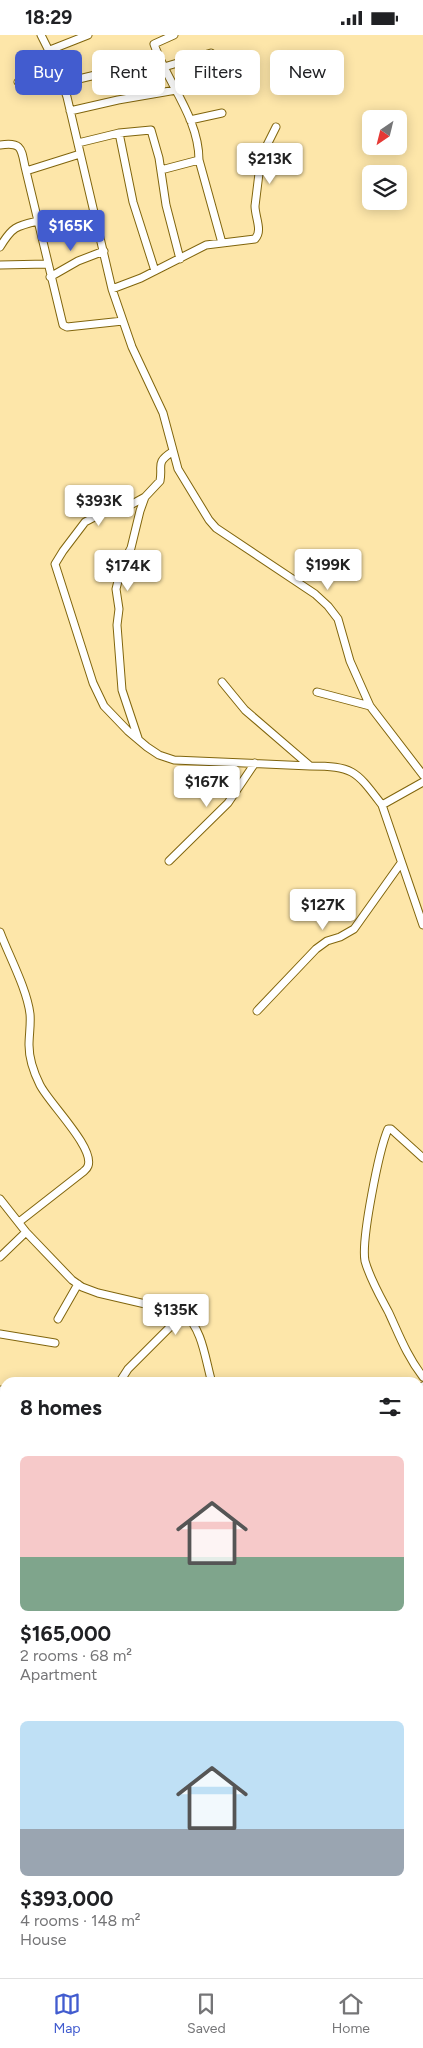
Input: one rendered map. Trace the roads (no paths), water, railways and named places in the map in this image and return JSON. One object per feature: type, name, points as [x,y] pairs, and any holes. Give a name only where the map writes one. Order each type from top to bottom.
[{"type":"street","points":[[41,35],[49,50]]},
{"type":"street","points":[[52,50],[88,35]]},
{"type":"street","points":[[157,50],[154,42],[174,35]]},
{"type":"street","points":[[70,111],[118,100],[175,91],[165,69]]},
{"type":"street","points":[[65,95],[112,289],[132,347],[163,413],[178,469],[209,520],[216,528],[315,594],[328,606],[338,619],[350,661],[370,706],[423,775]]},
{"type":"street","points":[[177,95],[195,133],[199,160],[222,243]]},
{"type":"street","points":[[190,120],[222,113]]},
{"type":"street","points":[[112,289],[156,271],[206,245],[255,239],[259,231],[255,207],[261,157],[276,127]]},
{"type":"street","points":[[78,143],[119,133],[151,130],[161,170],[166,205],[180,259]]},
{"type":"street","points":[[119,133],[134,203],[156,271]]},
{"type":"street","points":[[0,145],[11,143],[17,145],[20,149],[61,321],[65,327],[123,321]]},
{"type":"street","points":[[26,171],[80,154]]},
{"type":"street","points":[[161,170],[199,160]]},
{"type":"street","points":[[0,247],[12,229],[38,221]]},
{"type":"street","points":[[50,277],[78,261],[104,251]]},
{"type":"street","points":[[0,265],[48,264]]},
{"type":"street","points":[[172,452],[160,464],[160,481],[145,497],[125,509],[106,511],[85,522],[63,551],[55,567],[93,683],[104,706],[121,725],[159,755],[174,760],[336,766],[347,768],[355,773],[382,805],[401,863],[419,903],[423,925]]},
{"type":"street","points":[[138,738],[122,690],[117,625],[119,609],[116,589],[122,565],[131,548],[136,523],[145,497]]},
{"type":"street","points":[[222,682],[245,710],[310,765]]},
{"type":"street","points":[[317,692],[370,706]]},
{"type":"street","points":[[169,861],[228,803],[255,763]]},
{"type":"street","points":[[382,805],[423,782]]},
{"type":"street","points":[[257,1011],[316,949],[327,941],[340,937],[354,929],[401,863]]},
{"type":"street","points":[[0,932],[26,997],[30,1015],[29,1047],[32,1067],[40,1086],[82,1143],[88,1161],[88,1166],[83,1172],[19,1223]]},
{"type":"street","points":[[423,1158],[391,1129],[388,1129],[377,1167],[366,1237],[365,1260],[406,1353],[423,1377]]},
{"type":"street","points":[[0,1199],[26,1232],[78,1284],[98,1293],[184,1313],[190,1319],[199,1335],[210,1377]]},
{"type":"street","points":[[0,1257],[26,1232]]},
{"type":"street","points":[[58,1319],[78,1284]]},
{"type":"street","points":[[122,1377],[184,1313]]},
{"type":"street","points":[[0,1334],[55,1343]]}]
